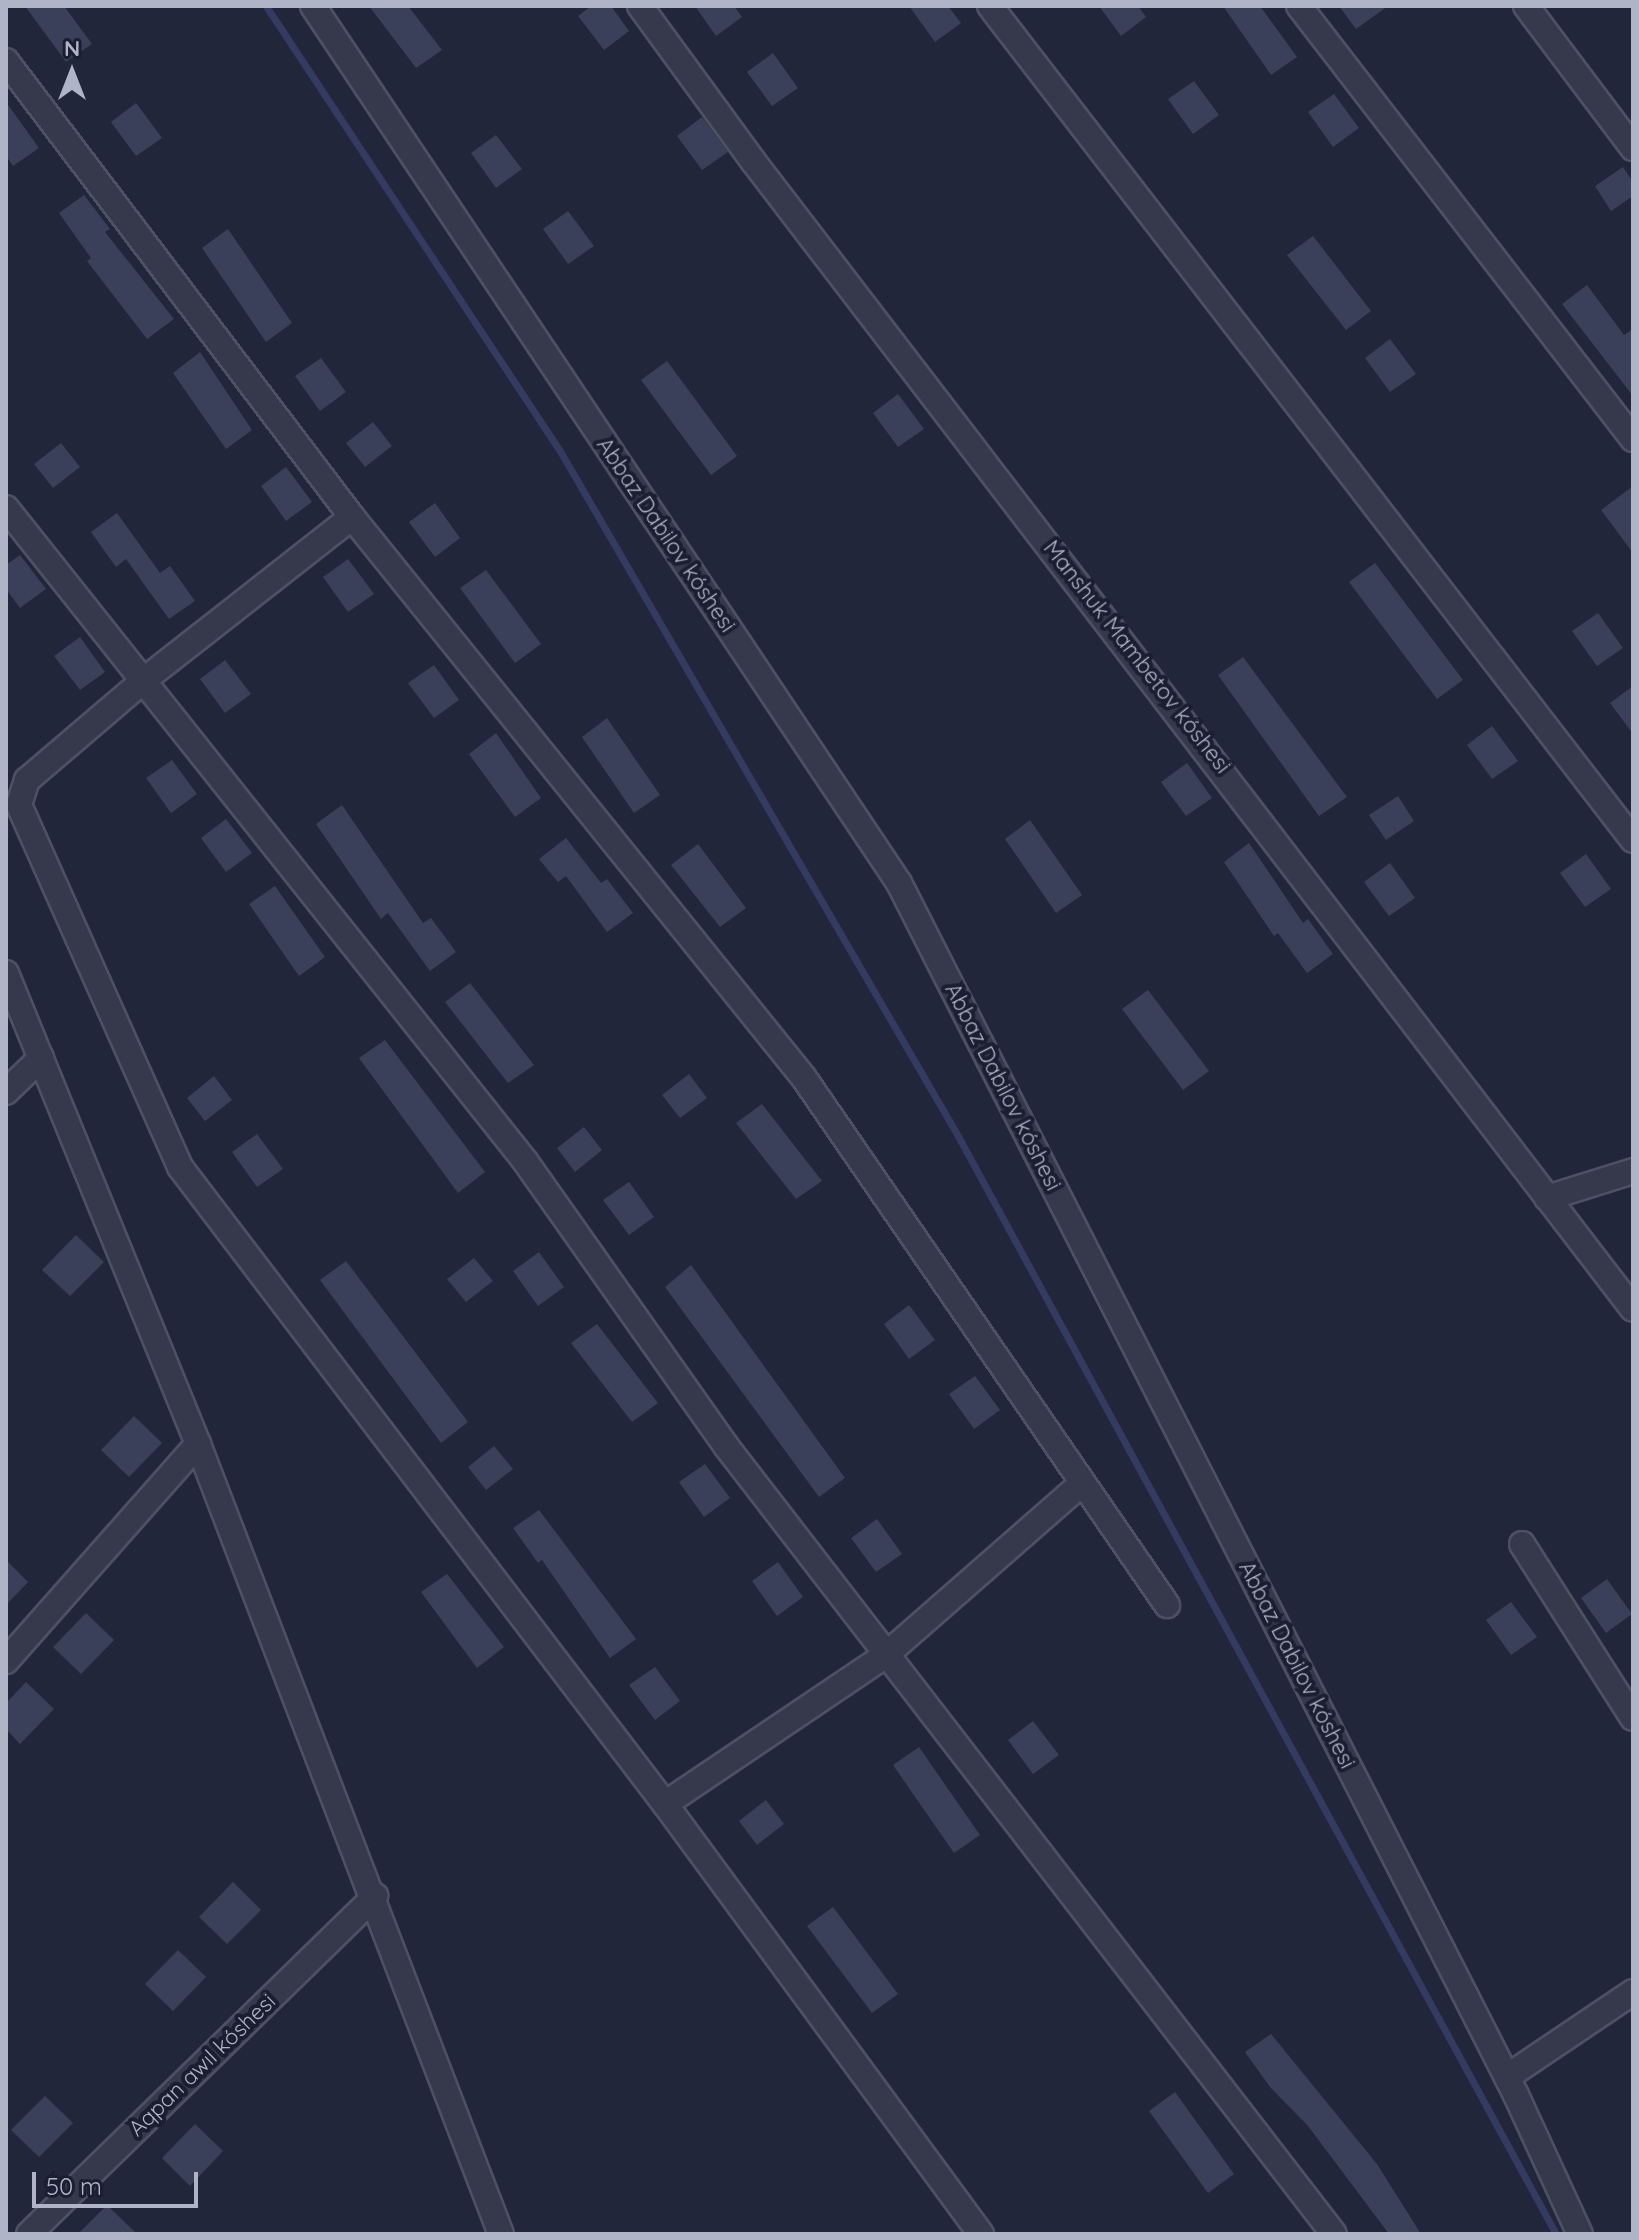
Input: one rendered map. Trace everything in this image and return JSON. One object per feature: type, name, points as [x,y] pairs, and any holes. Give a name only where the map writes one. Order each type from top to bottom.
[{"type":"street","name":"Abbaz Dabilov kóshesi","points":[[313,6],[899,883],[1507,2077],[1580,2234]]},
{"type":"street","name":"Manshuk Mambetov kóshesi","points":[[640,6],[1633,1309]]},
{"type":"street","points":[[990,6],[1633,840]]},
{"type":"street","points":[[1299,6],[1633,439]]},
{"type":"street","points":[[1526,6],[1633,148]]},
{"type":"street","points":[[6,61],[352,517],[804,1078],[1080,1485],[1167,1605]]},
{"type":"street","points":[[6,508],[525,1161],[726,1446],[1334,2234]]},
{"type":"street","points":[[352,517],[143,681],[27,780],[19,805],[180,1167],[665,1804],[981,2234]]},
{"type":"street","points":[[6,973],[198,1444],[375,1896],[501,2234]]},
{"type":"street","points":[[6,1092],[41,1058]]},
{"type":"street","points":[[1547,1198],[1633,1171]]},
{"type":"street","points":[[6,1661],[198,1444]]},
{"type":"street","points":[[665,1804],[887,1654],[1080,1485]]},
{"type":"street","points":[[1522,1544],[1633,1718]]},
{"type":"street","name":"Aqpan awıl kóshesi","points":[[29,2234],[375,1896]]},
{"type":"street","points":[[1507,2077],[1633,1992]]},
{"type":"building","points":[[25,6],[64,6],[92,44],[66,62]]},
{"type":"building","points":[[369,6],[408,6],[442,50],[416,68]]},
{"type":"building","points":[[591,6],[611,6],[629,31],[604,50],[578,16]]},
{"type":"building","points":[[695,6],[734,6],[742,17],[716,36]]},
{"type":"building","points":[[909,6],[948,6],[961,23],[935,42]]},
{"type":"building","points":[[1099,6],[1138,6],[1146,17],[1121,36]]},
{"type":"building","points":[[1223,6],[1260,6],[1297,57],[1271,75]]},
{"type":"building","points":[[1339,6],[1388,6],[1356,29]]},
{"type":"building","points":[[773,53],[798,88],[772,106],[747,72]]},
{"type":"building","points":[[1194,81],[1219,115],[1193,134],[1168,99]]},
{"type":"building","points":[[1334,94],[1359,128],[1333,147],[1308,112]]},
{"type":"building","points":[[6,102],[39,148],[13,166],[6,156]]},
{"type":"building","points":[[136,103],[162,138],[136,156],[111,122]]},
{"type":"building","points":[[702,117],[728,152],[702,170],[677,136]]},
{"type":"building","points":[[496,135],[522,169],[496,188],[471,153]]},
{"type":"building","points":[[1623,167],[1633,182],[1633,196],[1611,211],[1595,186]]},
{"type":"building","points":[[84,195],[110,229],[105,232],[174,319],[147,339],[87,261],[91,258],[59,213]]},
{"type":"building","points":[[568,211],[594,246],[568,264],[543,229]]},
{"type":"building","points":[[228,229],[292,323],[266,342],[202,248]]},
{"type":"building","points":[[1313,236],[1371,311],[1346,330],[1287,255]]},
{"type":"building","points":[[1587,285],[1624,335],[1633,329],[1633,396],[1562,304]]},
{"type":"building","points":[[1390,339],[1416,374],[1390,392],[1365,358]]},
{"type":"building","points":[[200,352],[252,430],[226,449],[173,373]]},
{"type":"building","points":[[321,358],[346,392],[320,411],[295,376]]},
{"type":"building","points":[[667,361],[737,456],[711,475],[641,380]]},
{"type":"building","points":[[898,394],[924,429],[898,447],[873,413]]},
{"type":"building","points":[[373,422],[392,446],[365,467],[346,443]]},
{"type":"building","points":[[61,443],[80,467],[53,488],[34,464]]},
{"type":"building","points":[[286,467],[312,502],[286,521],[261,486]]},
{"type":"building","points":[[1633,486],[1633,553],[1601,510]]},
{"type":"building","points":[[435,503],[460,538],[435,557],[409,522]]},
{"type":"building","points":[[117,513],[160,573],[170,566],[195,601],[169,619],[126,559],[116,567],[91,532]]},
{"type":"building","points":[[20,555],[46,589],[20,608],[6,589],[6,565]]},
{"type":"building","points":[[348,559],[374,594],[348,612],[323,577]]},
{"type":"building","points":[[1375,563],[1463,680],[1437,699],[1349,582]]},
{"type":"building","points":[[486,570],[541,644],[515,663],[460,588]]},
{"type":"building","points":[[1598,613],[1623,648],[1597,666],[1572,631]]},
{"type":"building","points":[[80,637],[105,672],[80,690],[54,656]]},
{"type":"building","points":[[1243,657],[1347,797],[1319,816],[1218,675]]},
{"type":"building","points":[[225,660],[251,694],[225,713],[200,679]]},
{"type":"building","points":[[434,665],[459,700],[434,718],[408,683]]},
{"type":"building","points":[[1633,686],[1633,734],[1610,703]]},
{"type":"building","points":[[607,718],[660,795],[634,813],[582,737]]},
{"type":"building","points":[[1492,726],[1518,761],[1492,779],[1467,745]]},
{"type":"building","points":[[496,733],[541,798],[515,817],[469,754]]},
{"type":"building","points":[[172,760],[197,794],[171,813],[146,778]]},
{"type":"building","points":[[1187,763],[1212,798],[1186,816],[1161,782]]},
{"type":"building","points":[[1398,796],[1414,821],[1386,840],[1369,815]]},
{"type":"building","points":[[342,805],[423,923],[431,918],[456,952],[430,971],[388,913],[381,919],[316,824]]},
{"type":"building","points":[[226,819],[252,853],[226,872],[201,838]]},
{"type":"building","points":[[1030,820],[1082,895],[1056,913],[1005,839]]},
{"type":"building","points":[[566,838],[601,883],[607,879],[633,913],[607,932],[566,876],[558,882],[539,859]]},
{"type":"building","points":[[1249,843],[1303,923],[1308,919],[1333,954],[1307,973],[1278,933],[1274,936],[1224,862]]},
{"type":"building","points":[[698,844],[746,908],[720,927],[671,865]]},
{"type":"building","points":[[1586,854],[1611,889],[1585,907],[1560,873]]},
{"type":"building","points":[[1390,863],[1415,898],[1389,916],[1364,882]]},
{"type":"building","points":[[275,886],[325,957],[299,976],[249,904]]},
{"type":"building","points":[[470,983],[534,1065],[508,1083],[445,1002]]},
{"type":"building","points":[[1148,990],[1209,1071],[1183,1090],[1122,1009]]},
{"type":"building","points":[[385,1040],[485,1172],[458,1193],[359,1058]]},
{"type":"building","points":[[689,1074],[707,1098],[680,1118],[662,1095]]},
{"type":"building","points":[[214,1076],[232,1100],[205,1121],[187,1098]]},
{"type":"building","points":[[762,1104],[822,1181],[796,1199],[736,1123]]},
{"type":"building","points":[[584,1127],[602,1150],[575,1172],[557,1148]]},
{"type":"building","points":[[257,1134],[283,1169],[257,1187],[232,1152]]},
{"type":"building","points":[[629,1182],[654,1217],[629,1235],[603,1200]]},
{"type":"building","points":[[76,1235],[104,1262],[70,1296],[42,1270]]},
{"type":"building","points":[[539,1252],[564,1287],[538,1306],[513,1271]]},
{"type":"building","points":[[474,1258],[493,1281],[466,1302],[447,1279]]},
{"type":"building","points":[[346,1261],[468,1422],[441,1443],[320,1280]]},
{"type":"building","points":[[691,1265],[845,1478],[819,1497],[665,1287]]},
{"type":"building","points":[[909,1305],[935,1340],[909,1359],[884,1324]]},
{"type":"building","points":[[597,1324],[658,1403],[632,1422],[571,1343]]},
{"type":"building","points":[[975,1376],[1000,1410],[974,1429],[949,1394]]},
{"type":"building","points":[[134,1416],[162,1443],[129,1477],[101,1450]]},
{"type":"building","points":[[494,1446],[513,1469],[486,1490],[468,1467]]},
{"type":"building","points":[[705,1464],[730,1498],[704,1517],[679,1482]]},
{"type":"building","points":[[539,1510],[636,1639],[610,1658],[542,1560],[538,1563],[513,1528]]},
{"type":"building","points":[[877,1519],[902,1554],[876,1572],[851,1538]]},
{"type":"building","points":[[6,1560],[28,1582],[6,1605]]},
{"type":"building","points":[[778,1562],[803,1597],[777,1616],[752,1581]]},
{"type":"building","points":[[447,1574],[504,1647],[477,1668],[421,1592]]},
{"type":"building","points":[[1607,1579],[1632,1614],[1606,1633],[1581,1598]]},
{"type":"building","points":[[1511,1602],[1537,1637],[1511,1655],[1486,1620]]},
{"type":"building","points":[[86,1613],[114,1640],[81,1674],[53,1647]]},
{"type":"building","points":[[655,1667],[680,1701],[655,1720],[629,1685]]},
{"type":"building","points":[[26,1682],[54,1709],[20,1744],[6,1729],[6,1703]]},
{"type":"building","points":[[1033,1721],[1059,1755],[1033,1774],[1008,1740]]},
{"type":"building","points":[[919,1747],[980,1835],[954,1853],[893,1765]]},
{"type":"building","points":[[766,1800],[784,1824],[757,1845],[739,1821]]},
{"type":"building","points":[[233,1882],[261,1910],[227,1944],[199,1917]]},
{"type":"building","points":[[833,1907],[898,1994],[872,2013],[807,1926]]},
{"type":"building","points":[[178,1950],[206,1977],[173,2011],[145,1984]]},
{"type":"building","points":[[1271,2034],[1377,2164],[1421,2234],[1389,2234],[1308,2126],[1270,2087],[1245,2052]]},
{"type":"building","points":[[1175,2092],[1234,2174],[1208,2193],[1149,2111]]},
{"type":"building","points":[[45,2096],[73,2123],[39,2157],[11,2130]]},
{"type":"building","points":[[195,2124],[223,2151],[190,2186],[162,2158]]},
{"type":"building","points":[[107,2205],[137,2234],[78,2234]]},
{"type":"waterway","points":[[266,6],[560,451],[958,1136],[1556,2234]]}]
